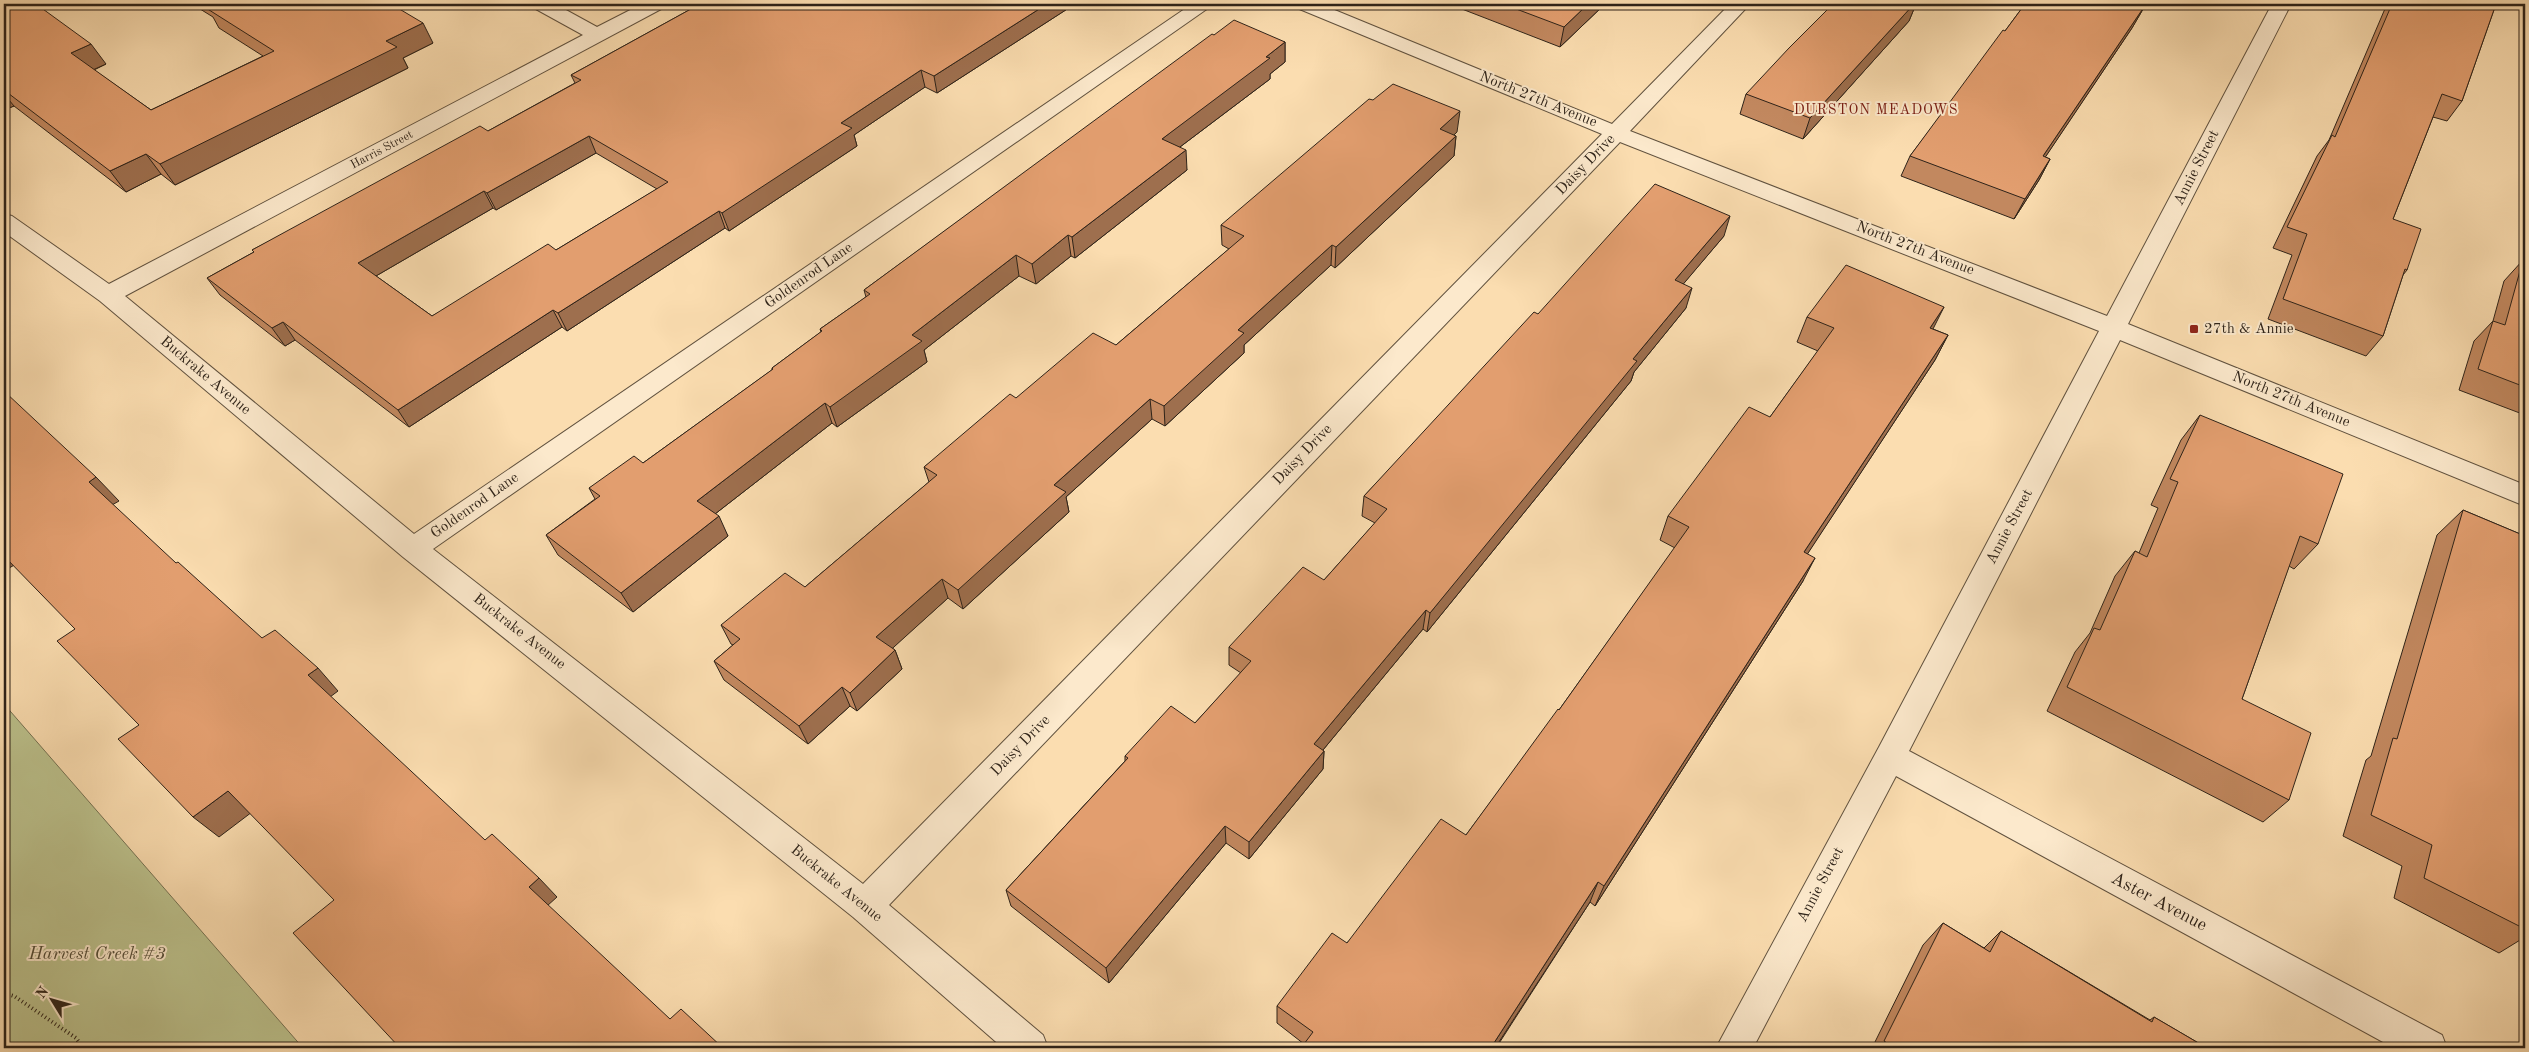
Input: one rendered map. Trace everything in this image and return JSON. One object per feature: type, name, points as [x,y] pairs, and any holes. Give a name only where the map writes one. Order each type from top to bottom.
[{"type":"street","points":[[541,4],[597,35]]},
{"type":"street","name":"Harris Street","points":[[108,295],[656,4]]},
{"type":"street","name":"Goldenrod Lane","points":[[413,549],[1204,4]]},
{"type":"street","name":"North 27th Avenue","points":[[1304,4],[1617,133],[2114,328],[2525,496]]},
{"type":"street","name":"Daisy Drive","points":[[865,906],[1741,4]]},
{"type":"street","name":"Annie Street","points":[[1734,1048],[1890,757],[2282,4]]},
{"type":"street","name":"Buckrake Avenue","points":[[4,221],[108,295],[413,549],[865,906],[1030,1048]]},
{"type":"street","name":"Aster Avenue","points":[[1890,757],[2429,1048]]},
{"type":"path","points":[[4,993],[14,996],[69,1033],[76,1038],[83,1048]]},
{"type":"green space","name":"Harvest Creek #3","points":[[4,704],[303,1048],[4,1048]]},
{"type":"building","points":[[4,4],[36,4],[91,44],[71,53],[151,110],[274,51],[206,8],[212,5],[210,4],[391,4],[423,23],[386,41],[397,47],[160,164],[146,154],[110,171],[4,90]]},
{"type":"building","points":[[700,4],[1047,4],[934,76],[921,70],[841,123],[852,128],[722,213],[719,211],[558,313],[553,310],[398,410],[283,322],[272,328],[207,278],[254,252],[252,250],[480,126],[488,131],[581,80],[571,75]],"holes":[[[589,136],[668,182],[556,250],[548,244],[432,316],[358,263],[484,191],[487,193]]]},
{"type":"building","points":[[1503,4],[1588,4],[1564,27]]},
{"type":"building","points":[[1833,4],[1914,4],[1810,118],[1746,94],[1789,48]]},
{"type":"building","points":[[2025,4],[2146,4],[2043,156],[2050,159],[2025,199],[1910,156],[2003,30],[2005,31]]},
{"type":"building","points":[[2392,4],[2496,4],[2462,101],[2442,94],[2393,219],[2421,229],[2407,270],[2405,269],[2383,336],[2283,299],[2307,234],[2287,227],[2332,135],[2335,137]]},
{"type":"building","points":[[1234,20],[1285,42],[1266,57],[1270,58],[1162,139],[1186,150],[1072,237],[1068,235],[1032,264],[1016,255],[912,335],[922,341],[830,407],[825,403],[697,501],[719,516],[621,593],[546,535],[600,496],[589,488],[634,456],[643,463],[773,369],[822,331],[820,329],[870,294],[864,290],[1212,34],[1214,35]]},
{"type":"building","points":[[1393,84],[1460,111],[1440,129],[1456,136],[1336,247],[1332,245],[1238,330],[1244,333],[1164,406],[1150,399],[1054,485],[1066,492],[958,590],[942,579],[876,637],[895,650],[850,693],[842,687],[799,726],[714,661],[740,639],[721,625],[785,573],[805,587],[937,475],[924,467],[1010,394],[1016,398],[1093,333],[1116,345],[1244,236],[1221,225],[1369,99],[1373,100]]},
{"type":"building","points":[[1655,184],[1730,216],[1675,280],[1692,288],[1633,359],[1637,361],[1430,613],[1426,610],[1314,744],[1324,751],[1249,842],[1225,826],[1106,968],[1006,890],[1128,758],[1125,756],[1171,706],[1195,723],[1251,661],[1229,647],[1303,567],[1324,580],[1387,509],[1364,496],[1534,312],[1538,314]]},
{"type":"building","points":[[2523,260],[2525,261],[2525,387],[2478,369],[2493,321],[2505,325]]},
{"type":"building","points":[[1846,265],[1944,307],[1930,328],[1948,335],[1804,552],[1815,558],[1604,886],[1598,882],[1492,1046],[1496,1048],[1301,1048],[1313,1032],[1277,1006],[1332,933],[1347,943],[1441,819],[1466,835],[1559,710],[1689,527],[1668,516],[1749,407],[1770,417],[1834,328],[1807,317]]},
{"type":"building","points":[[5,392],[96,477],[89,482],[176,563],[178,562],[262,638],[275,630],[318,668],[308,675],[485,840],[492,834],[539,878],[529,887],[670,1019],[681,1009],[723,1048],[400,1048],[293,933],[334,900],[228,791],[193,817],[118,739],[139,725],[57,641],[75,629],[4,556]]},
{"type":"building","points":[[2200,415],[2343,474],[2318,544],[2300,536],[2242,699],[2311,733],[2289,800],[2067,687],[2094,628],[2100,630],[2135,551],[2147,557],[2178,482],[2170,479]]},
{"type":"building","points":[[2463,510],[2525,536],[2525,929],[2424,878],[2432,845],[2371,815],[2393,738],[2397,739]]},
{"type":"building","points":[[1943,923],[1990,952],[2001,931],[2152,1022],[2154,1017],[2207,1048],[1895,1048],[1884,1041]]},
{"type":"place","name":"27th & Annie","points":[[2194,329]]},
{"type":"district","name":"DURSTON MEADOWS","points":[[1876,110]]}]
